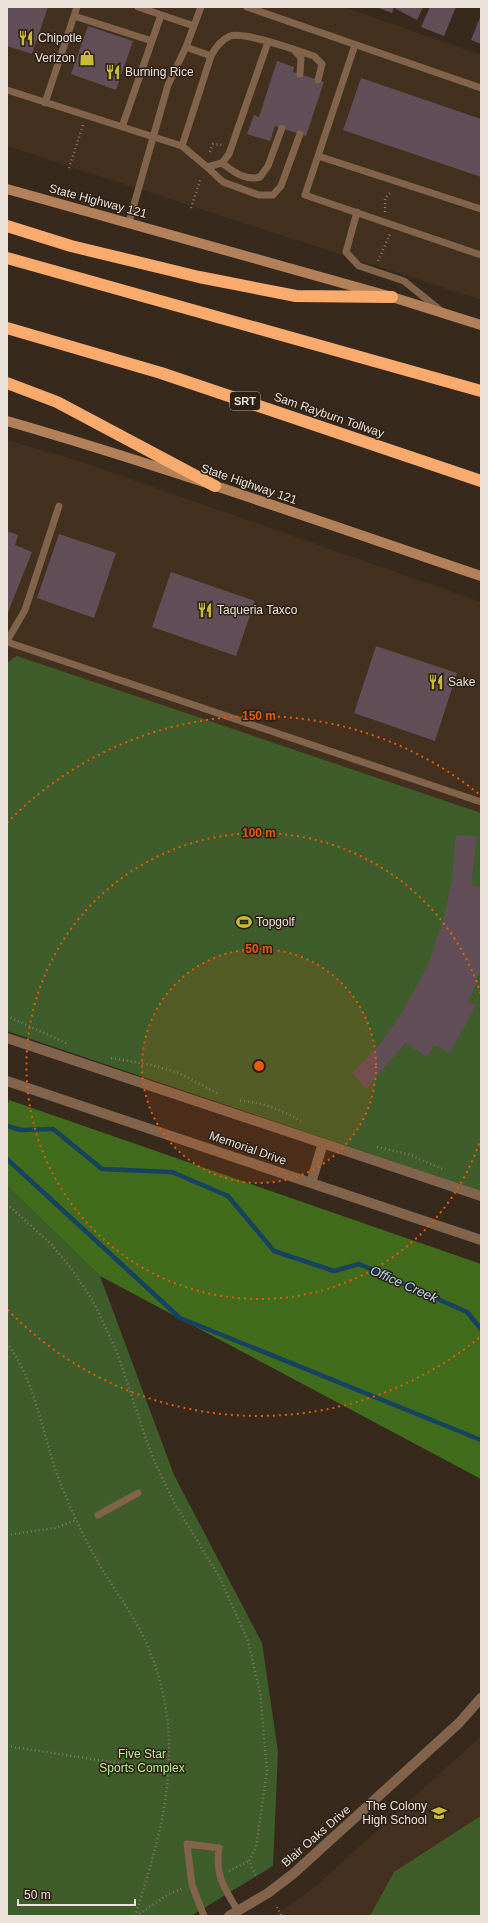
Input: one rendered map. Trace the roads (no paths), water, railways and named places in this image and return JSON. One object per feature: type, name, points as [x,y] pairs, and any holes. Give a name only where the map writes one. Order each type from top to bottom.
[{"type":"highway","points":[[7,226],[71,246],[199,278],[296,296],[392,297]]},
{"type":"highway","points":[[7,258],[481,391]]},
{"type":"highway","name":"Sam Rayburn Tollway","points":[[7,328],[161,373],[481,481]]},
{"type":"highway","points":[[7,383],[57,402],[215,486]]},
{"type":"main road","name":"State Highway 121","points":[[7,189],[392,297],[481,325]]},
{"type":"main road","name":"State Highway 121","points":[[7,421],[48,432],[215,486],[481,576]]},
{"type":"street","points":[[7,1038],[481,1196]]},
{"type":"street","name":"Memorial Drive","points":[[7,1081],[481,1240]]},
{"type":"street","points":[[311,1183],[323,1143]]},
{"type":"street","name":"Blair Oaks Drive","points":[[234,1913],[268,1893],[293,1874],[479,1704]]},
{"type":"lane","points":[[45,103],[77,7]]},
{"type":"lane","points":[[138,7],[194,26]]},
{"type":"lane","points":[[129,222],[152,136],[168,85],[186,47],[201,7]]},
{"type":"lane","points":[[248,7],[481,88]]},
{"type":"lane","points":[[122,127],[161,15]]},
{"type":"lane","points":[[74,16],[152,41]]},
{"type":"lane","points":[[182,146],[211,56],[217,45],[230,36],[243,35],[314,56],[322,64],[318,80]]},
{"type":"lane","points":[[207,167],[222,163],[229,154],[268,42]]},
{"type":"lane","points":[[355,44],[305,195],[481,255]]},
{"type":"lane","points":[[186,47],[211,56]]},
{"type":"lane","points":[[295,50],[301,58],[300,74]]},
{"type":"lane","points":[[7,90],[182,146],[223,182],[259,195],[272,195],[281,186],[300,134]]},
{"type":"lane","points":[[222,163],[234,172],[252,179],[260,177],[268,166],[282,128]]},
{"type":"lane","points":[[318,156],[481,209]]},
{"type":"lane","points":[[357,212],[346,252],[359,266],[404,281],[442,312]]},
{"type":"lane","points":[[59,506],[25,610],[7,642],[481,802]]},
{"type":"lane","points":[[98,1515],[138,1493]]},
{"type":"lane","points":[[204,1916],[192,1885],[187,1844],[219,1848],[217,1865],[223,1886],[234,1913]]},
{"type":"waterway","name":"Office Creek","points":[[7,1126],[21,1130],[53,1129],[102,1169],[172,1172],[228,1196],[274,1251],[334,1271],[359,1264],[467,1312],[481,1329]]},
{"type":"waterway","points":[[7,1159],[180,1318],[481,1440]]},
{"type":"place","name":"Chipotle","points":[[26,38]]},
{"type":"place","name":"Verizon","points":[[87,58]]},
{"type":"place","name":"Burning Rice","points":[[113,72]]},
{"type":"place","name":"Taqueria Taxco","points":[[205,610]]},
{"type":"place","name":"Sake","points":[[436,682]]},
{"type":"place","name":"Topgolf","points":[[244,922]]},
{"type":"place","name":"The Colony High School","points":[[439,1813]]},
{"type":"park label","name":"Five Star Sports Complex","points":[[142,1761]]}]
